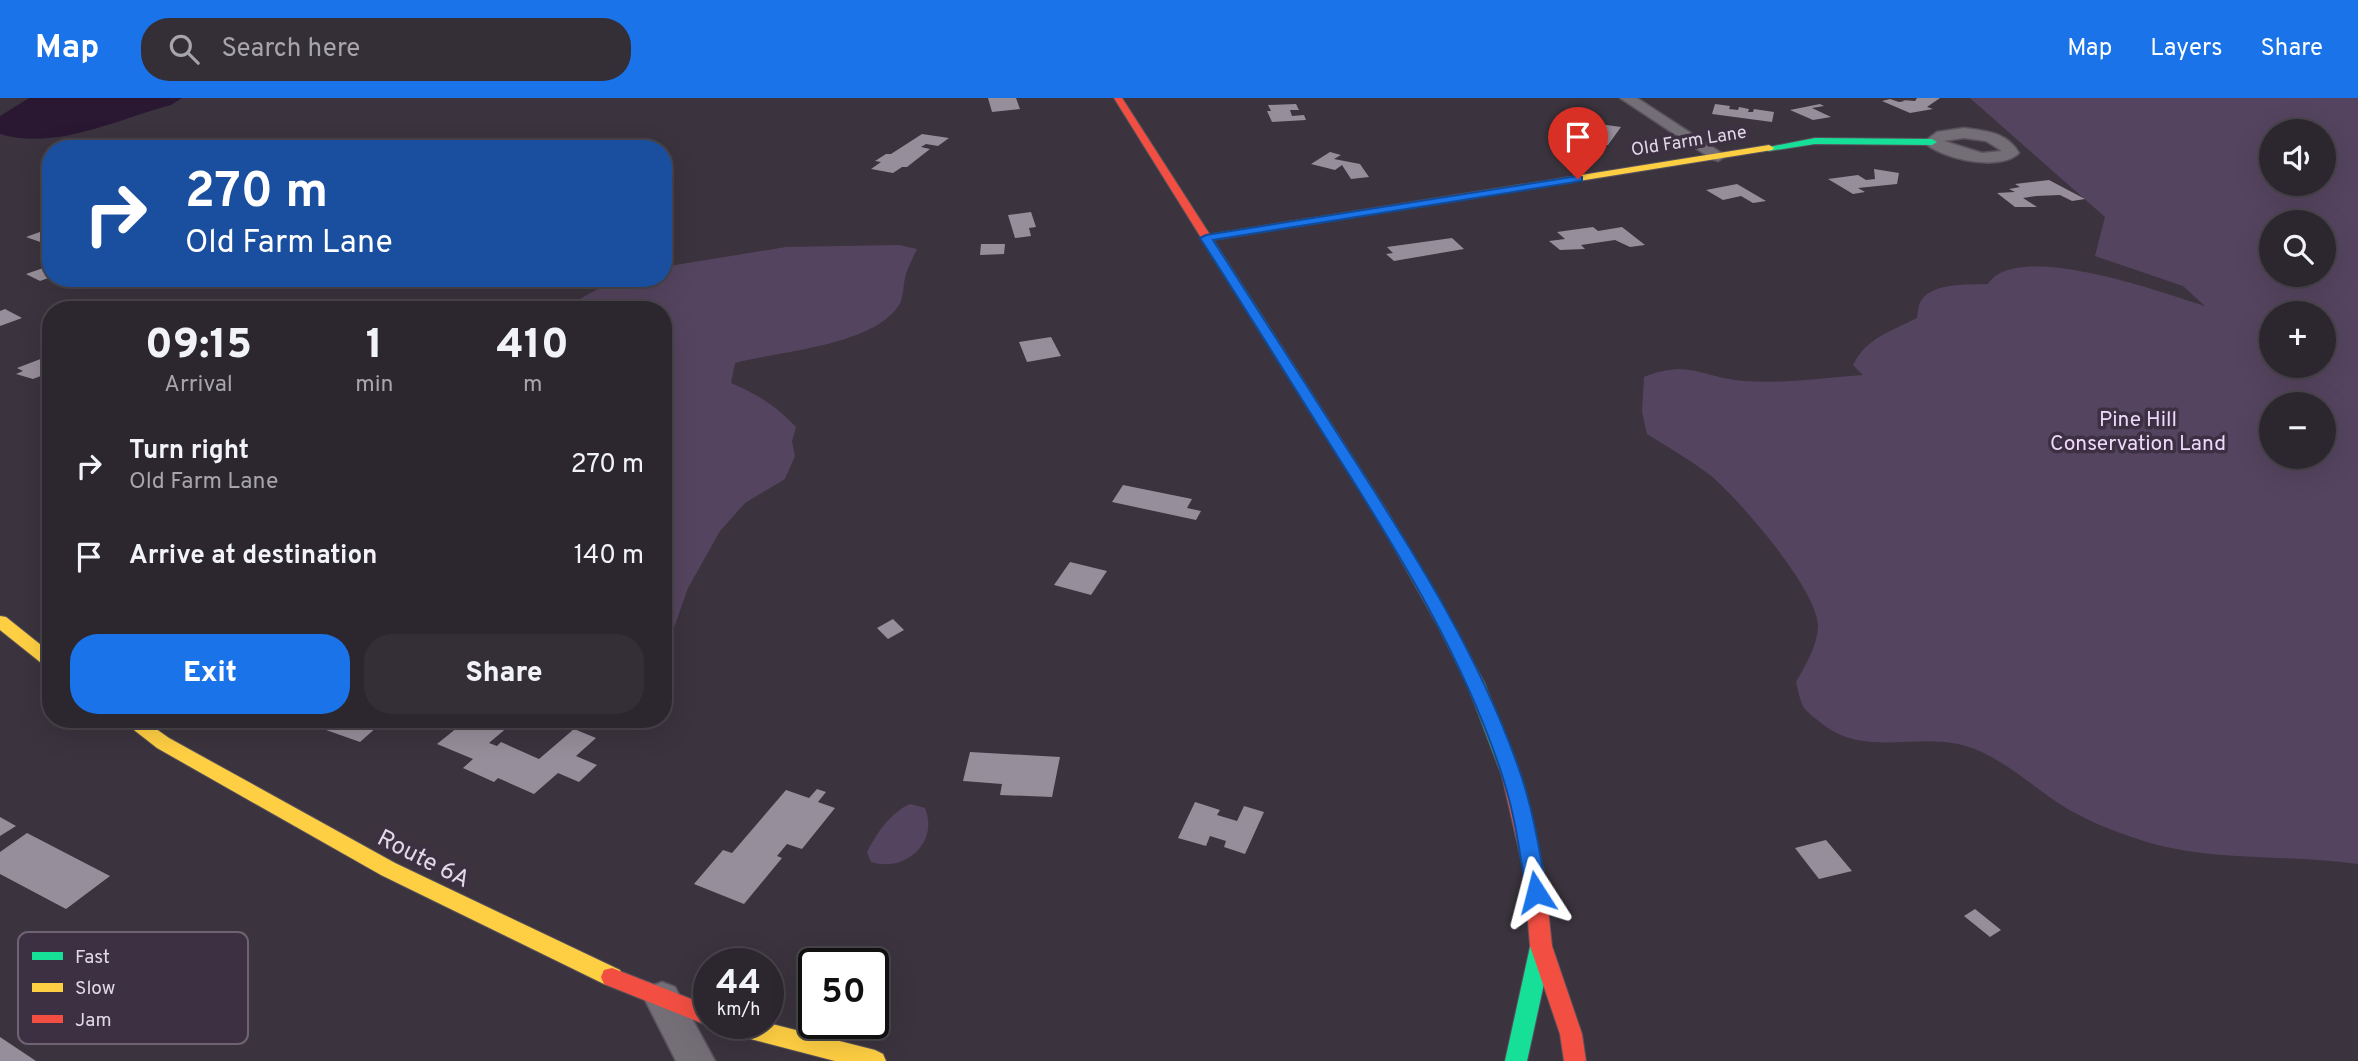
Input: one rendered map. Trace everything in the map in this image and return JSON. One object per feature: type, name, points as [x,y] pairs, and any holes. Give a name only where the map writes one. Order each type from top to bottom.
[{"type":"main road","points":[[1118,98],[1382,514],[1476,684],[1512,779],[1522,817],[1534,872],[1541,946],[1572,1034],[1575,1061]]},
{"type":"main road","name":"Old Farm Lane","points":[[1206,238],[1815,141],[1931,142]]},
{"type":"main road","points":[[0,621],[42,655]]},
{"type":"main road","name":"Route 6A","points":[[142,728],[175,750],[388,869],[520,934],[693,1010]]},
{"type":"main road","points":[[1516,1061],[1541,946]]},
{"type":"main road","points":[[784,1038],[875,1061]]},
{"type":"street","points":[[1628,98],[1718,156]]},
{"type":"street","points":[[662,998],[696,1061]]},
{"type":"green space","name":"Pine Hill Conservation Land","points":[[1970,98],[2358,98],[2358,864],[2212,854],[2155,844],[2078,815],[2013,770],[1972,748],[1940,742],[1869,742],[1836,733],[1806,710],[1799,695],[1796,682],[1813,649],[1818,627],[1815,611],[1792,569],[1757,524],[1723,487],[1702,469],[1647,434],[1642,412],[1644,377],[1673,370],[1759,382],[1863,375],[1853,365],[1858,356],[1880,336],[1917,318],[1920,303],[1926,295],[1934,290],[1952,286],[1988,284],[2004,271],[2028,267],[2092,273],[2205,306],[2183,286],[2095,256],[2105,217]]},
{"type":"green space","points":[[899,245],[917,249],[906,274],[901,302],[886,319],[869,330],[824,345],[735,363],[731,383],[766,401],[796,427],[792,441],[795,456],[785,479],[745,503],[720,531],[688,588],[672,633],[672,301],[576,301],[601,287],[672,287],[672,266],[786,247]]},
{"type":"green space","points":[[910,804],[925,808],[928,821],[923,843],[907,859],[884,864],[871,862],[867,852],[880,831],[890,818]]},
{"type":"shaded area","points":[[29,98],[182,98],[171,105],[64,136],[42,139],[0,134],[0,116]]},
{"type":"building","points":[[988,98],[1016,98],[1020,109],[992,112]]},
{"type":"building","points":[[1917,98],[1940,98],[1927,107],[1933,109],[1910,113],[1882,101],[1915,101]]},
{"type":"building","points":[[1296,104],[1299,110],[1290,110],[1292,116],[1304,115],[1306,120],[1272,122],[1267,111],[1271,111],[1268,105]]},
{"type":"building","points":[[1715,104],[1730,106],[1729,109],[1749,109],[1748,112],[1753,112],[1754,109],[1774,112],[1772,122],[1712,114]]},
{"type":"building","points":[[1820,104],[1824,106],[1812,108],[1831,117],[1813,120],[1790,110]]},
{"type":"building","points":[[1599,124],[1621,127],[1608,145],[1587,145],[1580,141],[1581,134],[1586,129],[1597,128]]},
{"type":"building","points":[[922,134],[949,138],[938,146],[926,144],[921,147],[930,149],[907,167],[893,173],[871,169],[881,162],[875,161]]},
{"type":"building","points":[[1330,152],[1341,155],[1334,159],[1360,164],[1369,177],[1351,179],[1342,165],[1335,170],[1311,164]]},
{"type":"building","points":[[1874,169],[1899,173],[1897,184],[1858,188],[1865,192],[1853,194],[1828,179],[1858,175],[1866,180],[1875,179]]},
{"type":"building","points":[[2049,180],[2085,199],[2072,201],[2060,195],[2036,196],[2023,198],[2037,207],[2015,207],[1997,193],[2015,192],[2009,189],[2020,187],[2015,184]]},
{"type":"building","points":[[1737,184],[1766,201],[1753,203],[1741,196],[1723,200],[1706,190]]},
{"type":"building","points":[[1031,212],[1036,227],[1029,228],[1031,236],[1015,238],[1008,215]]},
{"type":"building","points":[[1593,227],[1598,231],[1622,227],[1645,245],[1630,247],[1615,240],[1581,245],[1585,249],[1560,250],[1549,241],[1565,239],[1557,232]]},
{"type":"building","points":[[42,231],[42,243],[26,237]]},
{"type":"building","points":[[1452,238],[1464,249],[1394,261],[1386,254],[1393,253],[1387,247]]},
{"type":"building","points":[[981,244],[1005,244],[1004,254],[980,255]]},
{"type":"building","points":[[42,268],[42,280],[40,281],[26,274]]},
{"type":"building","points":[[5,309],[22,318],[0,326],[0,311]]},
{"type":"building","points":[[1051,337],[1061,356],[1027,362],[1019,342]]},
{"type":"building","points":[[42,358],[42,376],[33,379],[16,374],[23,371],[17,368]]},
{"type":"building","points":[[1123,485],[1192,499],[1187,508],[1201,511],[1196,520],[1112,502]]},
{"type":"building","points":[[1070,562],[1107,571],[1091,595],[1054,585]]},
{"type":"building","points":[[893,619],[904,630],[888,639],[877,628]]},
{"type":"building","points":[[320,728],[376,728],[360,742]]},
{"type":"building","points":[[457,728],[507,728],[489,743],[497,746],[501,742],[539,759],[574,729],[596,738],[576,756],[597,765],[579,782],[558,773],[534,794],[498,778],[494,782],[463,768],[473,759],[437,744]]},
{"type":"building","points":[[970,752],[1060,757],[1052,797],[1000,795],[1002,784],[963,781]]},
{"type":"building","points":[[817,789],[826,792],[818,802],[835,808],[802,849],[787,844],[777,856],[782,858],[744,904],[694,884],[723,850],[732,853],[786,790],[809,798]]},
{"type":"building","points":[[1195,802],[1220,810],[1217,815],[1237,821],[1244,806],[1264,812],[1245,854],[1224,847],[1226,841],[1210,836],[1206,846],[1178,838]]},
{"type":"building","points":[[0,817],[16,826],[0,836]]},
{"type":"building","points":[[27,833],[110,876],[66,909],[0,874],[0,852]]},
{"type":"building","points":[[1826,840],[1852,871],[1819,879],[1795,848]]},
{"type":"building","points":[[1975,909],[2001,930],[1990,937],[1964,916]]},
{"type":"building","points":[[0,1037],[36,1061],[0,1061]]},
{"type":"traffic: fast","points":[[1769,148],[1815,141],[1932,142]]},
{"type":"traffic: fast","points":[[1320,417],[1382,514],[1447,628],[1476,684],[1511,776]]},
{"type":"traffic: fast","points":[[1516,1061],[1541,947]]},
{"type":"traffic: slow","points":[[1206,238],[1769,148]]},
{"type":"traffic: slow","points":[[0,621],[42,655]]},
{"type":"traffic: slow","points":[[142,728],[163,743],[388,869],[612,977]]},
{"type":"traffic: slow","points":[[784,1038],[875,1061]]},
{"type":"traffic: jam","points":[[1118,98],[1320,417]]},
{"type":"traffic: jam","points":[[1511,776],[1534,872],[1541,946],[1571,1034],[1575,1061]]},
{"type":"traffic: jam","points":[[612,977],[693,1010]]},
{"type":"route","points":[[1536,892],[1534,872],[1512,779],[1476,684],[1413,565],[1206,238],[1578,179]]}]
